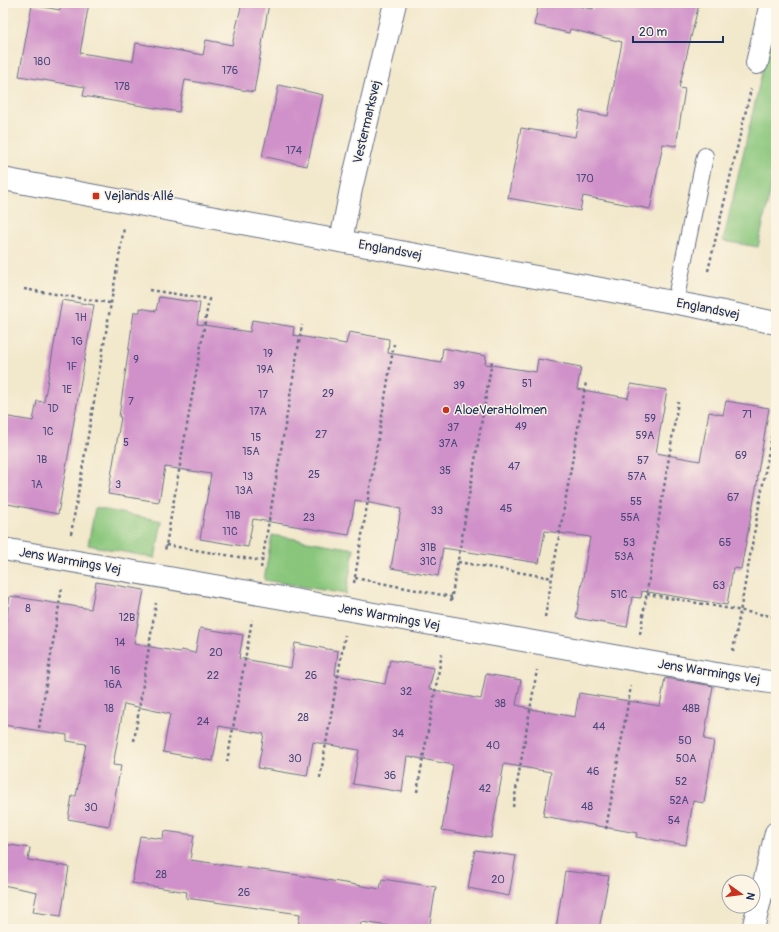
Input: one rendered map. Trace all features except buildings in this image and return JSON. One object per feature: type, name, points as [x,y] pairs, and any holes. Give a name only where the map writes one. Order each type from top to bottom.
[{"type":"street","name":"Vestermarksvej","points":[[340,241],[395,3]]},
{"type":"street","points":[[757,63],[771,3]]},
{"type":"street","name":"Englandsvej","points":[[3,179],[675,302],[776,323]]},
{"type":"street","name":"Jens Warmings Vej","points":[[3,549],[728,676],[776,683]]},
{"type":"street","points":[[753,929],[776,832]]},
{"type":"lane","points":[[675,302],[705,156]]},
{"type":"path","points":[[699,307],[757,63]]},
{"type":"path","points":[[39,728],[66,560],[128,202]]},
{"type":"path","points":[[24,289],[110,303]]},
{"type":"path","points":[[134,741],[166,545],[209,299],[148,290]]},
{"type":"path","points":[[227,762],[302,325]]},
{"type":"path","points":[[320,778],[394,344]]},
{"type":"path","points":[[417,792],[492,361]]},
{"type":"path","points":[[513,807],[586,382]]},
{"type":"path","points":[[606,829],[636,660],[678,402]]},
{"type":"path","points":[[728,676],[776,411]]},
{"type":"path","points":[[166,545],[262,561]]},
{"type":"path","points":[[458,562],[552,578]]},
{"type":"path","points":[[355,578],[452,597]]},
{"type":"path","points":[[647,594],[776,617]]},
{"type":"green space","points":[[776,12],[776,164],[758,247],[723,241]]},
{"type":"green space","points":[[95,508],[162,521],[155,558],[88,545]]},
{"type":"green space","points":[[272,535],[354,549],[346,594],[264,580]]},
{"type":"place","name":"Vejlands Allé","points":[[96,196]]},
{"type":"place","name":"AloeVeraHolmen","points":[[446,410]]}]
